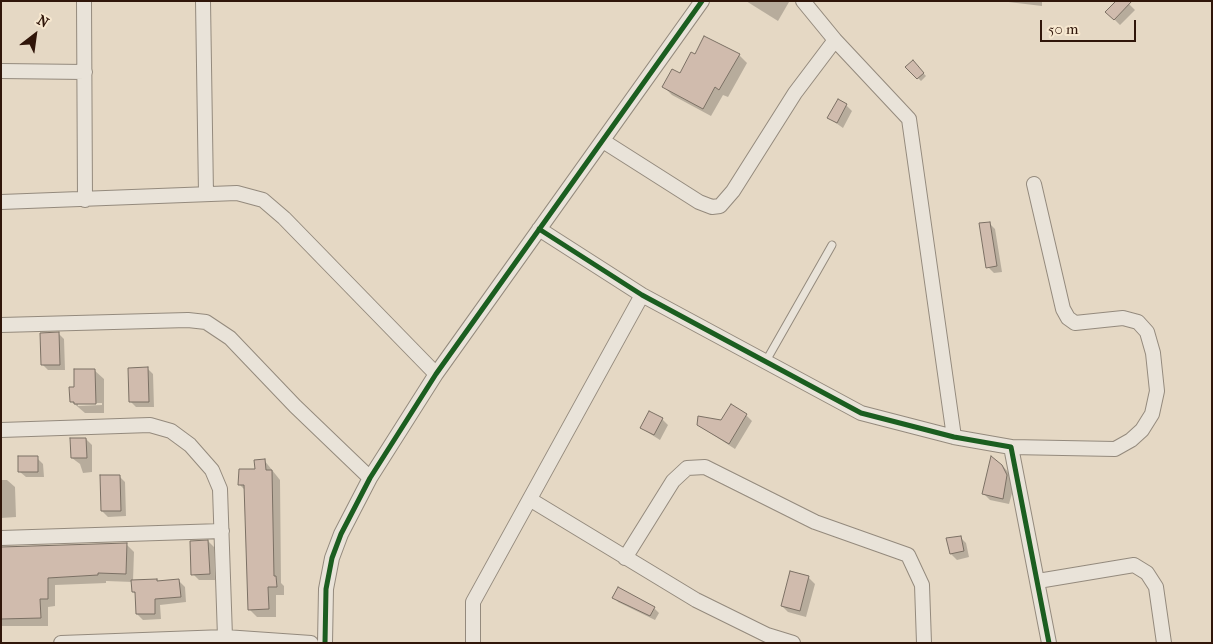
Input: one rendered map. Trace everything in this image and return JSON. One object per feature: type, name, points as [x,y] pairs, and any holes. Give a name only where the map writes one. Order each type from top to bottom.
[{"type":"street","points":[[84,1],[84,200]]},
{"type":"street","points":[[203,1],[206,194]]},
{"type":"street","points":[[325,643],[326,589],[332,558],[345,526],[370,478],[436,374],[702,1]]},
{"type":"street","points":[[802,1],[834,40],[909,119],[954,437]]},
{"type":"street","points":[[603,141],[699,202],[712,207],[720,206],[733,191],[795,93],[834,40]]},
{"type":"street","points":[[1,72],[85,72]]},
{"type":"street","points":[[539,228],[642,294],[860,413],[954,437],[1011,447],[1115,449],[1131,440],[1142,430],[1152,414],[1157,392],[1152,352],[1147,332],[1138,322],[1123,318],[1075,323],[1068,318],[1063,309],[1034,184]]},
{"type":"street","points":[[1,202],[206,194],[250,195],[263,200],[436,374]]},
{"type":"street","points":[[473,643],[473,602],[531,500],[642,294]]},
{"type":"street","points":[[1,325],[188,320],[206,322],[230,338],[295,406],[370,478]]},
{"type":"street","points":[[1,430],[150,425],[163,427],[190,445],[216,476],[220,489],[223,640]]},
{"type":"street","points":[[1011,447],[1049,643]]},
{"type":"street","points":[[626,558],[672,481],[687,468],[705,467],[814,522],[908,556],[922,585],[924,643]]},
{"type":"street","points":[[531,500],[696,600],[766,635],[793,643]]},
{"type":"street","points":[[1,538],[222,531]]},
{"type":"street","points":[[1038,581],[1134,566],[1147,573],[1156,587],[1164,643]]},
{"type":"street","points":[[61,643],[223,640],[312,643]]},
{"type":"lane","points":[[766,362],[832,245]]},
{"type":"building","points":[[1116,1],[1132,1],[1114,20],[1105,12]]},
{"type":"building","points":[[704,36],[740,54],[719,90],[715,87],[703,109],[662,87],[672,69],[680,73],[691,52],[695,54]]},
{"type":"building","points":[[913,60],[924,73],[917,79],[905,67]]},
{"type":"building","points":[[838,99],[847,104],[837,123],[827,118]]},
{"type":"building","points":[[990,222],[997,266],[986,268],[979,223]]},
{"type":"building","points":[[59,332],[60,365],[41,365],[40,333]]},
{"type":"building","points":[[148,367],[149,402],[129,402],[128,368]]},
{"type":"building","points":[[74,369],[95,369],[96,404],[74,404],[74,402],[70,402],[69,387],[74,387]]},
{"type":"building","points":[[731,404],[747,414],[729,444],[697,425],[698,416],[721,420]]},
{"type":"building","points":[[649,411],[663,418],[654,435],[640,428]]},
{"type":"building","points":[[70,438],[86,438],[87,458],[71,458]]},
{"type":"building","points":[[18,456],[38,456],[38,472],[18,472]]},
{"type":"building","points":[[991,456],[1002,465],[1007,475],[1003,499],[982,494]]},
{"type":"building","points":[[265,459],[266,470],[272,470],[274,576],[276,576],[277,587],[268,587],[269,609],[248,610],[244,485],[238,485],[239,469],[255,469],[254,460]]},
{"type":"building","points":[[100,475],[120,475],[121,511],[101,511]]},
{"type":"building","points":[[961,536],[964,551],[950,554],[946,538]]},
{"type":"building","points":[[208,540],[210,574],[191,575],[190,541]]},
{"type":"building","points":[[127,543],[126,574],[98,573],[98,575],[48,578],[48,599],[40,599],[41,618],[1,619],[1,547]]},
{"type":"building","points":[[790,571],[809,576],[800,611],[781,606]]},
{"type":"building","points":[[157,579],[157,581],[179,579],[181,597],[155,599],[155,614],[136,614],[135,592],[132,592],[131,580]]},
{"type":"building","points":[[618,587],[655,607],[650,616],[612,598]]},
{"type":"cycle path","points":[[325,643],[326,589],[332,558],[341,534],[370,478],[436,374],[702,1]]},
{"type":"cycle path","points":[[539,229],[642,295],[861,413],[954,437],[1011,447],[1049,643]]}]
